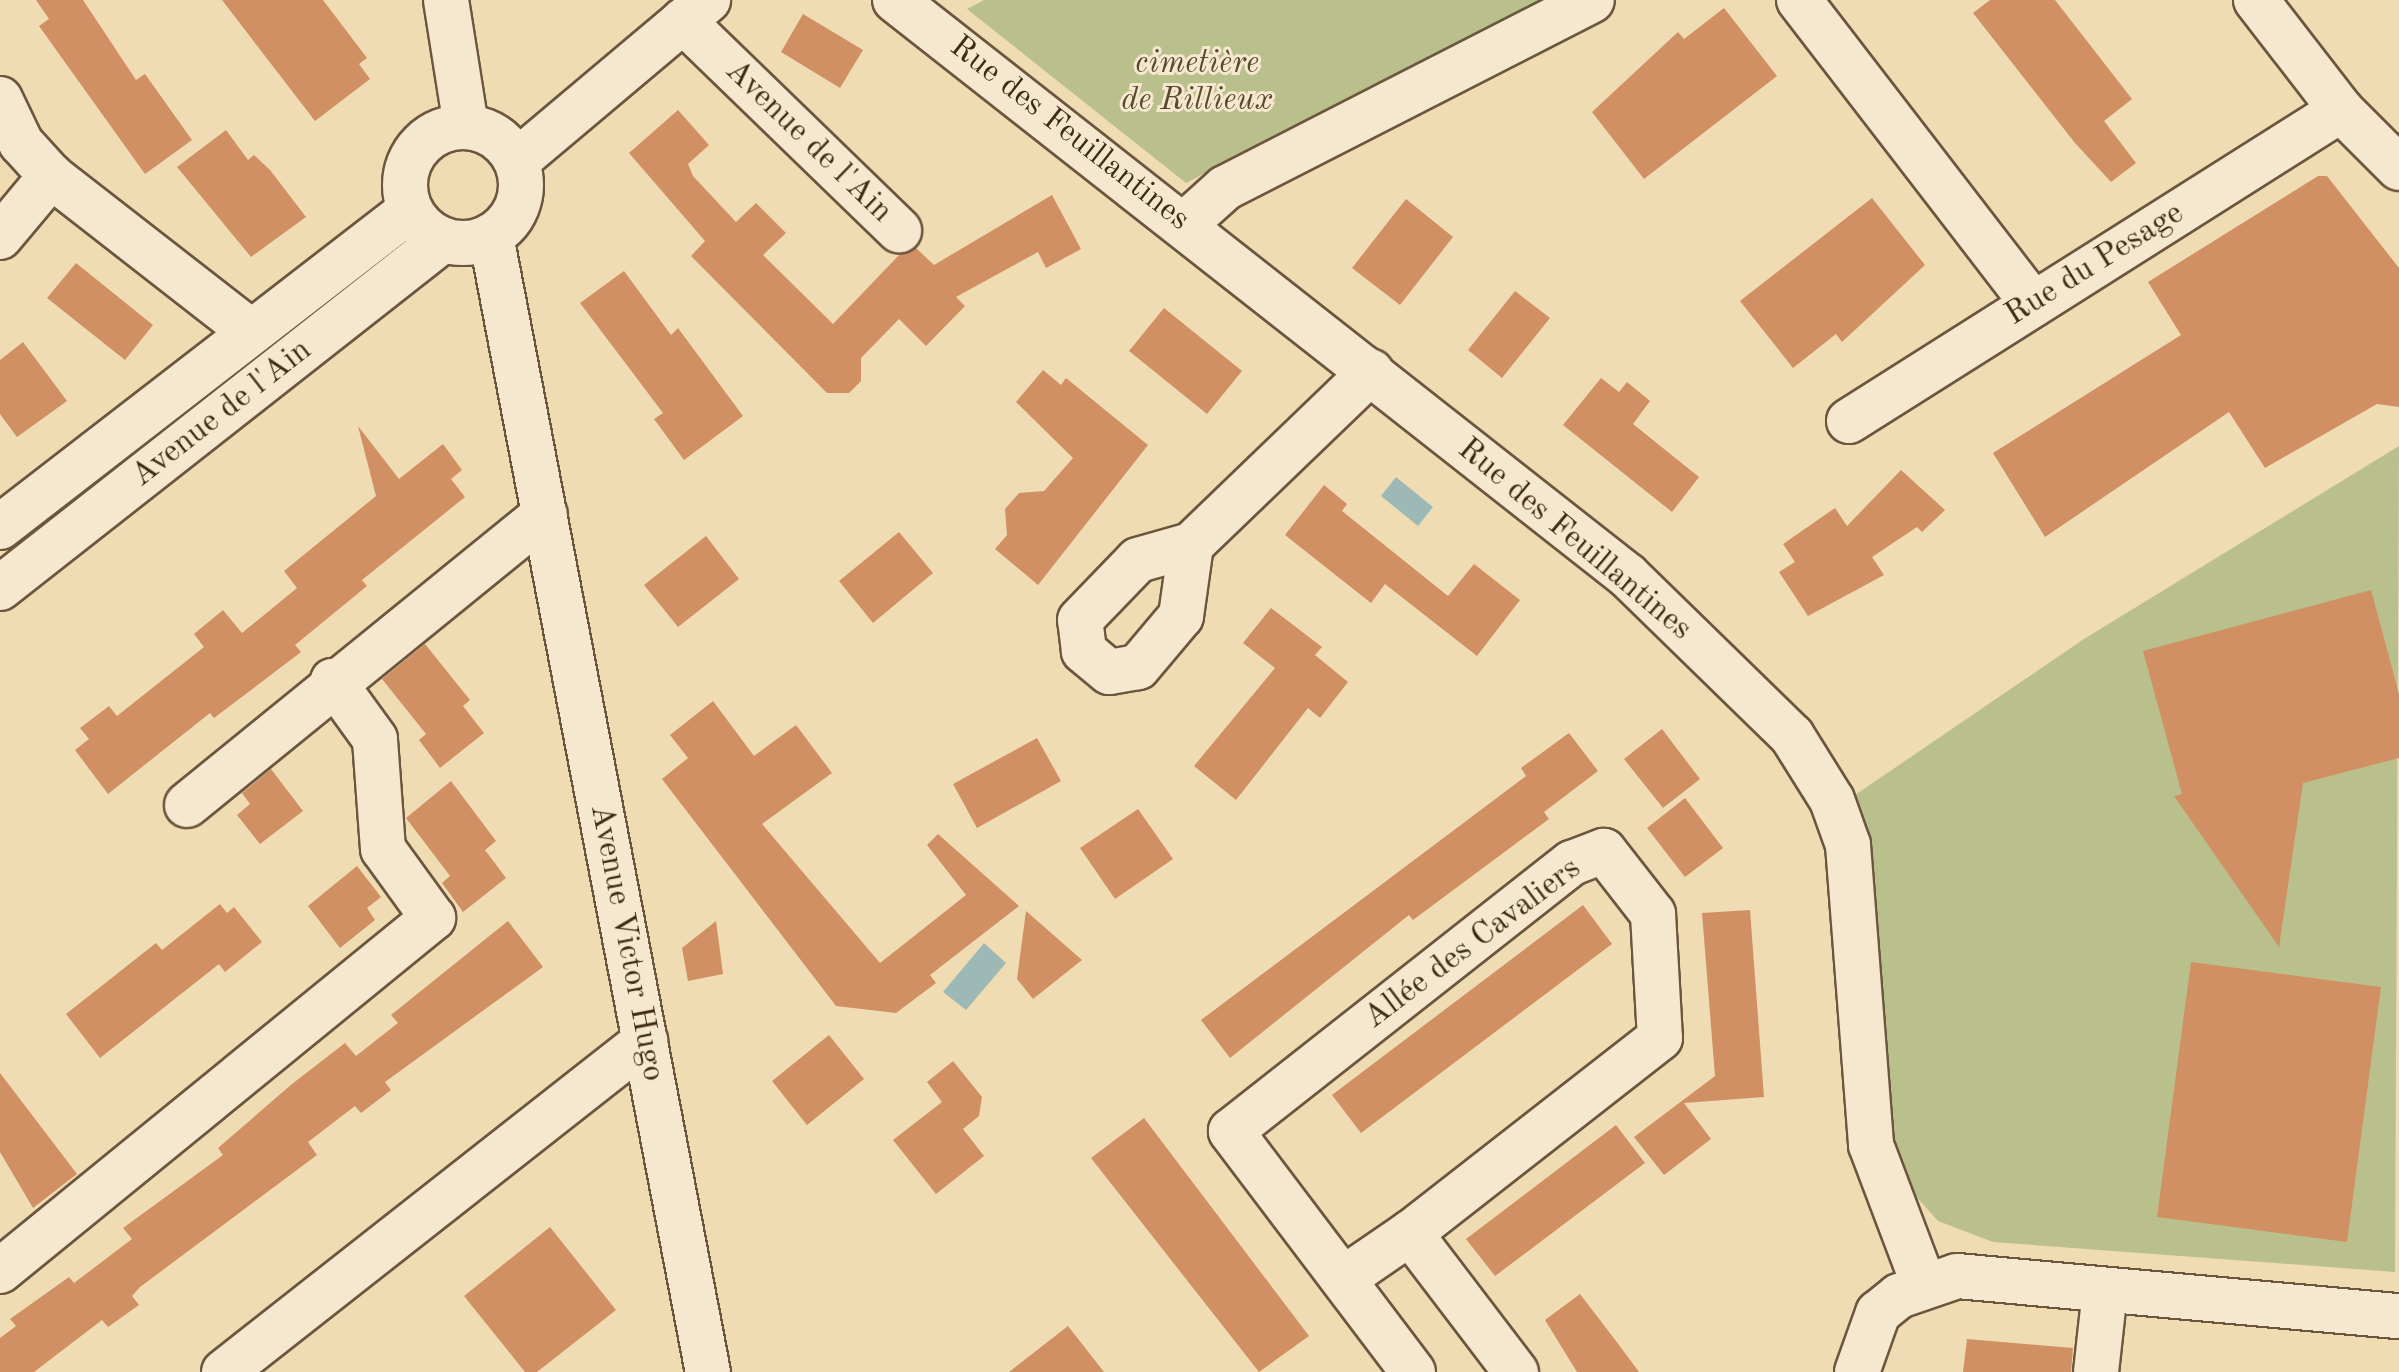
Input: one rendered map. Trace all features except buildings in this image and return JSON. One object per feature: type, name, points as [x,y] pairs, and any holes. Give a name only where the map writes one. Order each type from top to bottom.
[{"type":"street","points":[[446,0],[466,126]]},
{"type":"street","name":"Rue des Feuillantines","points":[[895,0],[1185,224],[1628,576],[1792,736],[1811,765],[1848,845],[1871,1145],[1924,1285]]},
{"type":"street","points":[[1185,224],[1225,188],[1592,0]]},
{"type":"street","points":[[1799,0],[2033,304]]},
{"type":"street","points":[[2256,0],[2341,110],[2399,168]]},
{"type":"street","name":"Avenue de l'Ain","points":[[517,161],[695,11],[899,230]]},
{"type":"street","points":[[0,99],[21,143],[51,176],[250,331]]},
{"type":"street","name":"Rue du Pesage","points":[[1849,421],[2341,110]]},
{"type":"street","points":[[466,126],[489,132],[517,161],[518,203],[491,236],[443,240],[410,210],[411,158],[435,133],[466,126]]},
{"type":"street","points":[[0,237],[51,176]]},
{"type":"street","name":"Avenue de l'Ain","points":[[0,527],[410,210]]},
{"type":"street","name":"Avenue Victor Hugo","points":[[491,236],[708,1372]]},
{"type":"street","name":"Avenue de l'Ain","points":[[0,588],[443,240]]},
{"type":"street","points":[[1191,545],[1371,372]]},
{"type":"street","points":[[187,805],[333,681],[545,514]]},
{"type":"street","points":[[5,1256],[433,918],[383,849],[375,739],[333,681]]},
{"type":"street","name":"Allée des Cavaliers","points":[[1343,1279],[1410,1233],[1660,1038],[1653,914],[1604,851],[1572,863],[1231,1131],[1413,1372]]},
{"type":"street","points":[[224,1372],[645,1041]]},
{"type":"street","points":[[1410,1233],[1516,1372]]},
{"type":"street","points":[[1857,1372],[1878,1313],[1924,1285],[1957,1276],[2399,1316]]},
{"type":"street","points":[[2096,1372],[2105,1290]]},
{"type":"green space","name":"cimetière de Rillieux","points":[[984,0],[1540,0],[1186,183],[967,9]]},
{"type":"green space","points":[[2399,446],[2395,1272],[1993,1242],[1938,1221],[1911,1191],[1892,1145],[1852,797],[2084,639]]},
{"type":"water","points":[[1396,477],[1433,507],[1418,526],[1381,496]]},
{"type":"water","points":[[984,943],[1006,963],[966,1010],[943,992]]}]
